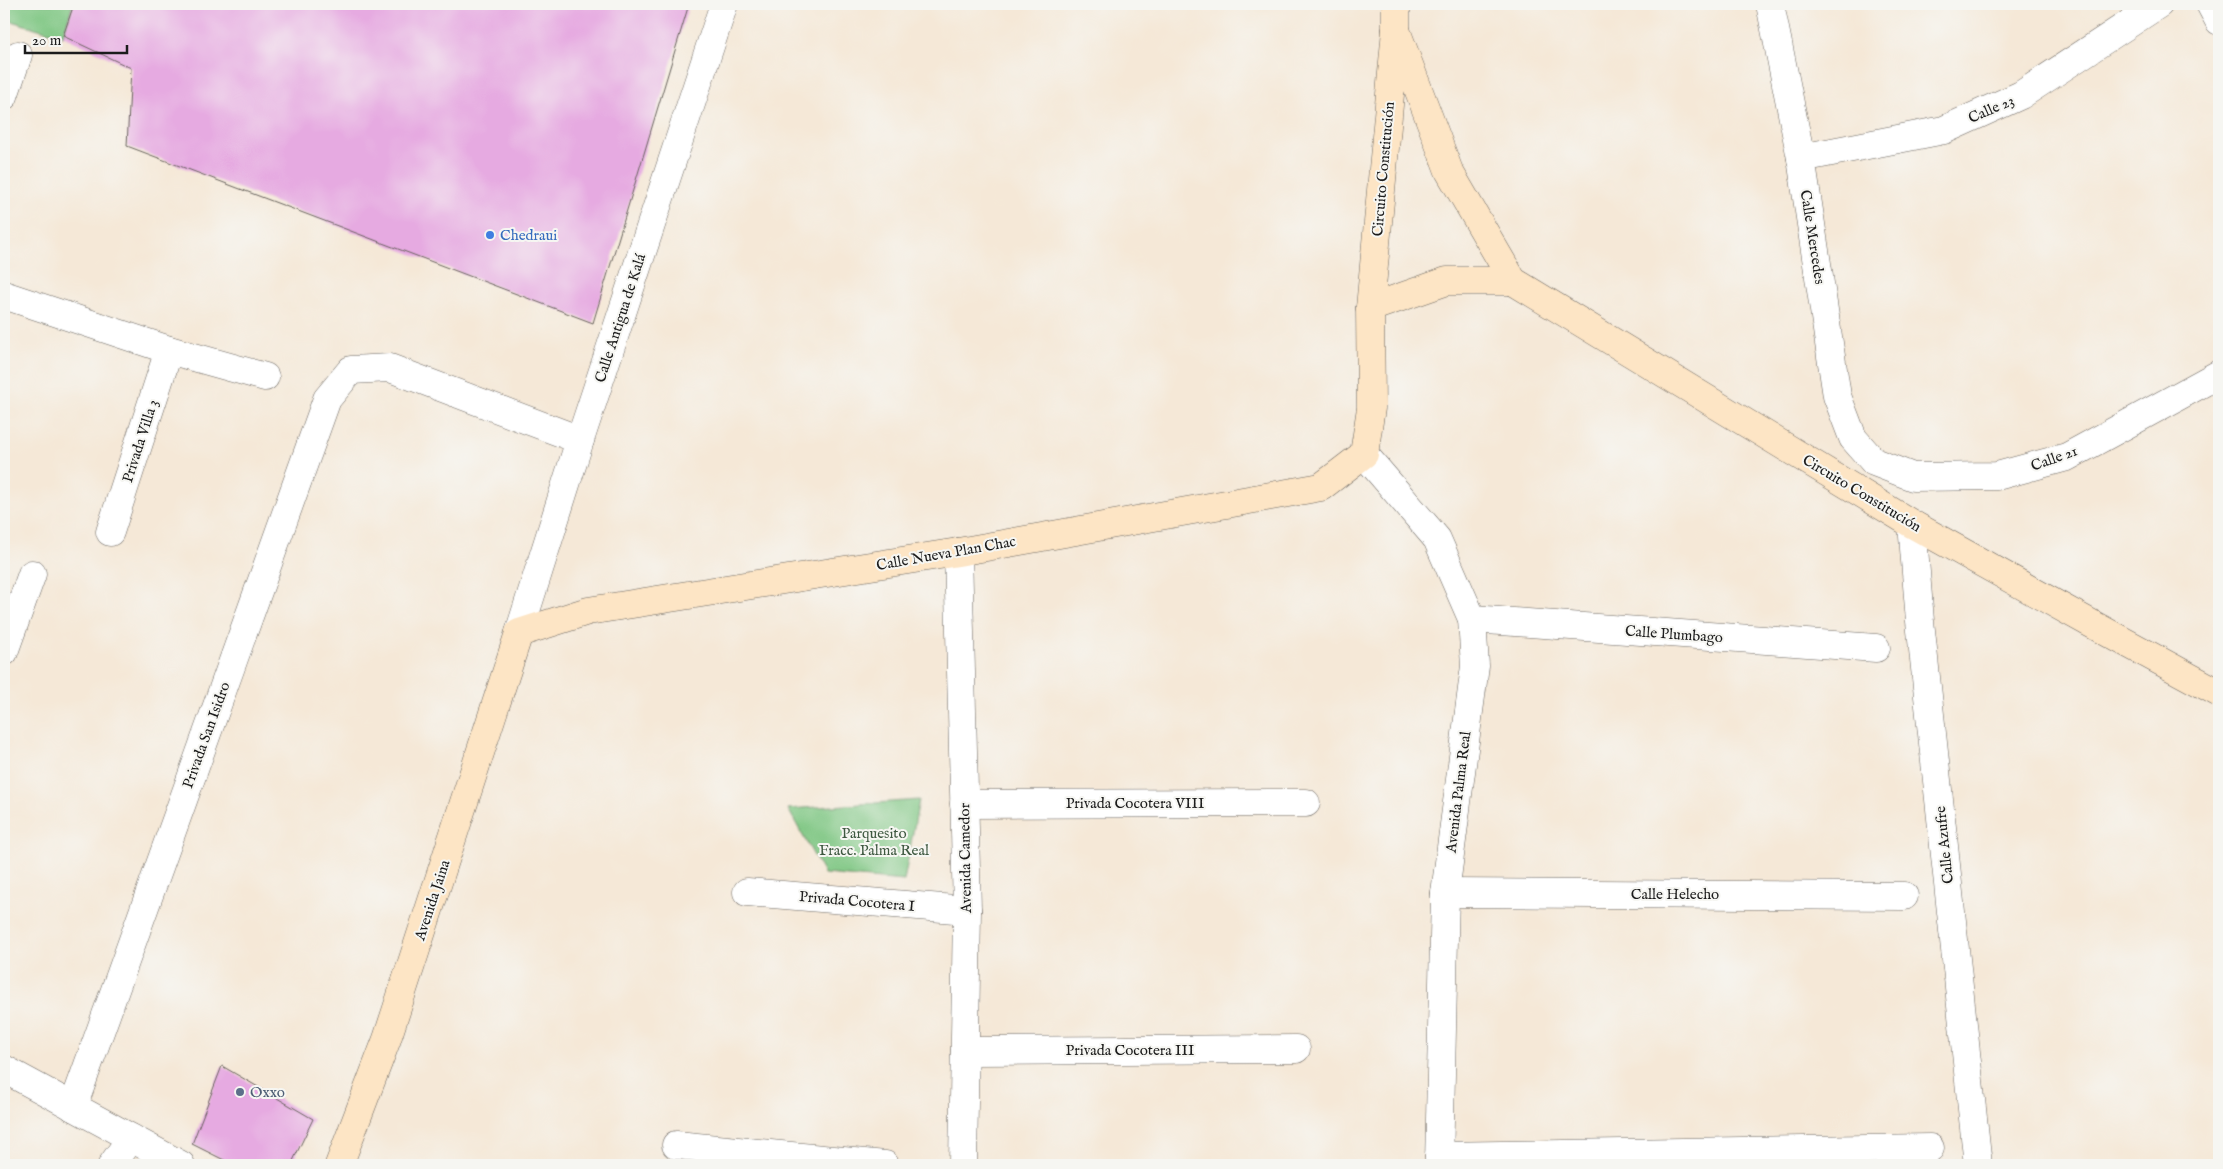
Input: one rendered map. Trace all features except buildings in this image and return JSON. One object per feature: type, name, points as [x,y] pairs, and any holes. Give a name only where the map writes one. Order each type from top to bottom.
[{"type":"main road","name":"Circuito Constitución","points":[[1364,454],[1371,408],[1370,308],[1396,30],[1396,4]]},
{"type":"main road","name":"Circuito Constitución","points":[[1396,30],[1449,170],[1512,281],[1912,524],[2219,692]]},
{"type":"main road","points":[[1370,308],[1447,281],[1512,281]]},
{"type":"main road","name":"Calle Nueva Plan Chac","points":[[519,633],[588,611],[958,552],[1320,487],[1364,454]]},
{"type":"main road","name":"Avenida Jaina","points":[[339,1165],[387,1039],[519,633]]},
{"type":"street","name":"Calle Antigua de Kalá","points":[[519,633],[580,440],[724,4]]},
{"type":"street","name":"Calle Mercedes","points":[[1770,4],[1801,158],[1836,396],[1853,438],[1874,462]]},
{"type":"street","name":"Calle 23","points":[[1801,158],[1944,130],[2021,95],[2159,4]]},
{"type":"street","points":[[2210,4],[2219,21]]},
{"type":"street","points":[[4,96],[18,55]]},
{"type":"street","points":[[4,295],[169,350],[264,377]]},
{"type":"street","name":"Privada Villa 3","points":[[110,532],[169,350]]},
{"type":"street","name":"Privada San Isidro","points":[[73,1107],[327,399],[351,370],[390,368],[580,440]]},
{"type":"street","name":"Calle 21","points":[[1874,462],[1913,477],[1996,476],[2066,457],[2219,374]]},
{"type":"street","name":"Avenida Palma Real","points":[[1364,454],[1437,539],[1472,619],[1475,666],[1445,892],[1439,1160]]},
{"type":"street","name":"Calle Azufre","points":[[1912,524],[1921,631],[1978,1165]]},
{"type":"street","name":"Avenida Camedor","points":[[958,552],[967,910],[963,1165]]},
{"type":"street","points":[[4,652],[32,574]]},
{"type":"street","name":"Calle Plumbago","points":[[1472,619],[1876,648]]},
{"type":"street","name":"Privada Cocotera VIII","points":[[964,804],[1306,802]]},
{"type":"street","name":"Privada Cocotera I","points":[[747,892],[967,910]]},
{"type":"street","name":"Calle Helecho","points":[[1445,892],[1904,896]]},
{"type":"street","name":"Privada Cocotera III","points":[[965,1051],[1296,1049]]},
{"type":"street","points":[[4,1069],[181,1165]]},
{"type":"street","points":[[112,1165],[132,1138]]},
{"type":"street","points":[[676,1145],[885,1165]]},
{"type":"street","points":[[1439,1160],[1930,1148]]},
{"type":"green space","points":[[4,4],[73,4],[63,36],[4,19]]},
{"type":"green space","name":"Parquesito Fracc. Palma Real","points":[[919,800],[904,881],[824,874],[788,809]]},
{"type":"place","name":"Chedraui","points":[[490,235]]},
{"type":"place","name":"Oxxo","points":[[240,1092]]}]
